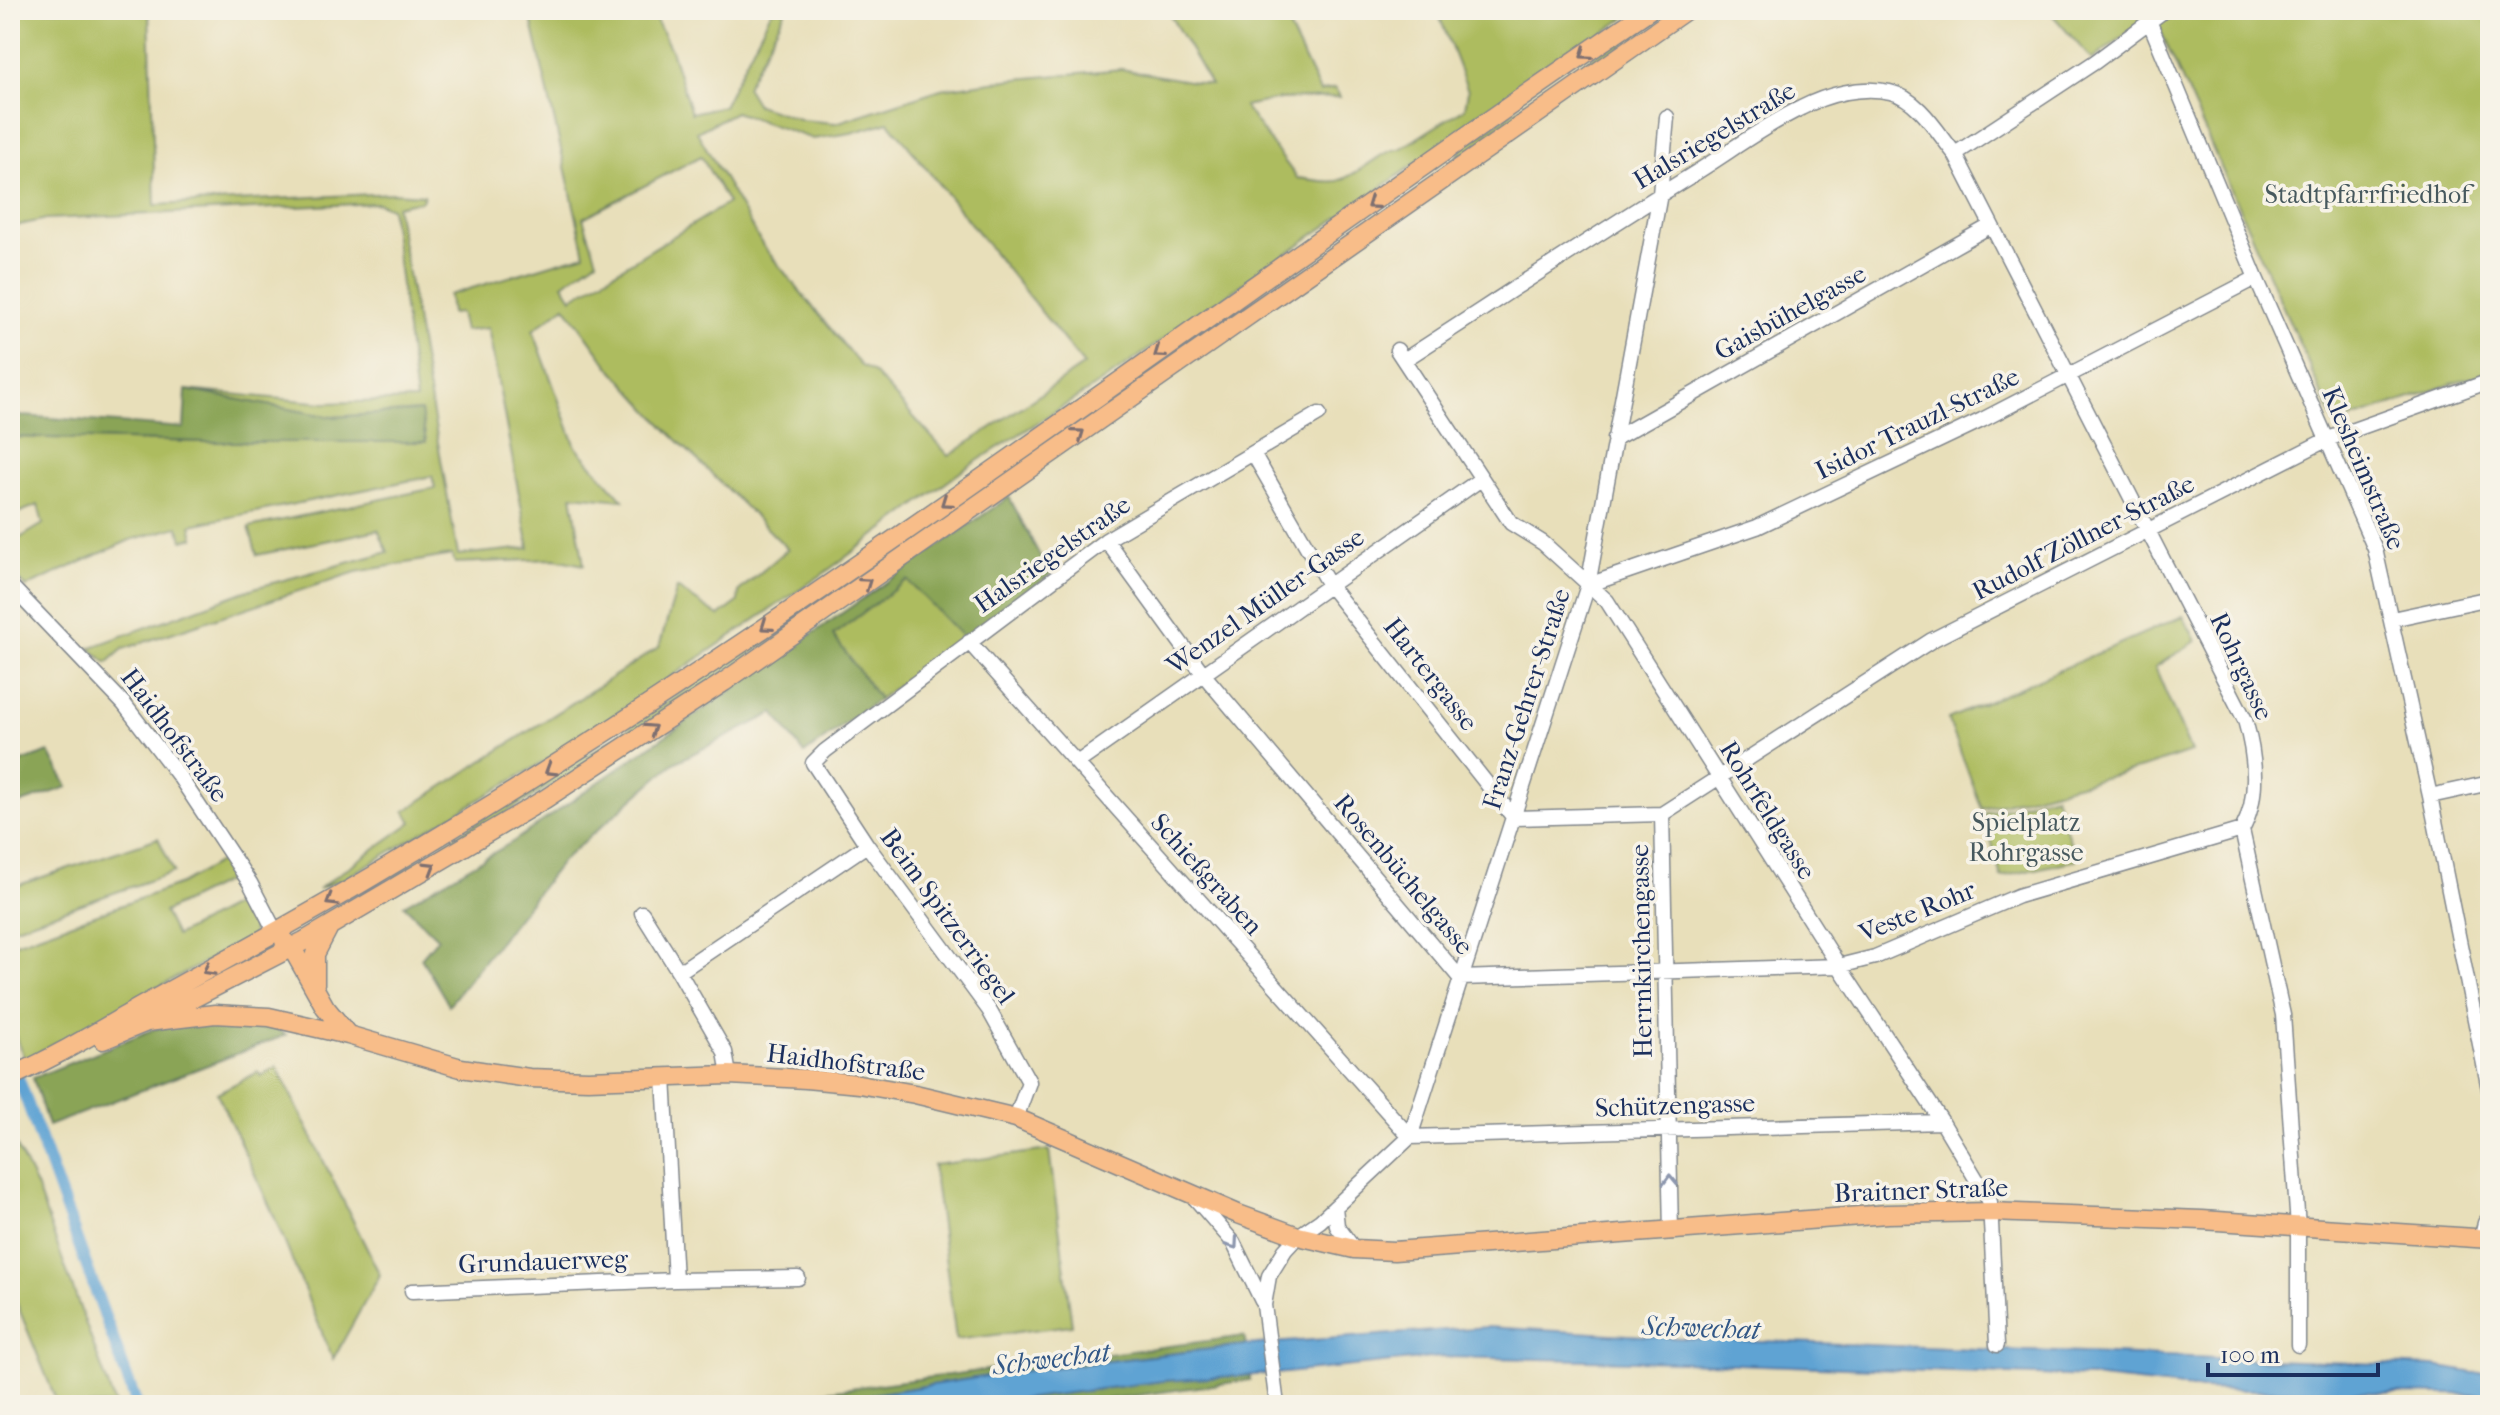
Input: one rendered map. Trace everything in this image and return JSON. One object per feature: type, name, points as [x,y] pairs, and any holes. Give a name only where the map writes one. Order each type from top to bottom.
[{"type":"main road","points":[[18,1073],[66,1051],[276,933],[513,793],[710,666],[1649,10]]},
{"type":"main road","points":[[66,1051],[147,1022],[286,951],[545,799],[724,682],[1686,10]]},
{"type":"main road","points":[[316,991],[313,977],[315,954],[330,926]]},
{"type":"main road","name":"Haidhofstraße","points":[[276,933],[313,1011],[329,1031]]},
{"type":"main road","name":"Haidhofstraße","points":[[286,951],[348,1035]]},
{"type":"main road","name":"Haidhofstraße","points":[[147,1022],[185,1016],[249,1015],[348,1035],[461,1068],[529,1078],[588,1080],[729,1075],[859,1084],[1016,1118],[1188,1191]]},
{"type":"main road","name":"Braitner Straße","points":[[1188,1191],[1298,1236],[1354,1249],[1394,1251],[1887,1214],[1991,1212],[2485,1239]]},
{"type":"street","points":[[1955,154],[2095,62],[2165,10]]},
{"type":"street","name":"Klesheimstraße","points":[[2150,23],[2256,278],[2375,549],[2430,796],[2490,1094]]},
{"type":"street","name":"Halsriegelstraße","points":[[1400,355],[1800,108],[1828,97],[1853,92],[1892,92],[1909,102],[1930,122],[1955,154]]},
{"type":"street","name":"Franz-Gehrer-Straße","points":[[1264,1305],[1269,1276],[1285,1250],[1410,1137],[1588,585],[1660,194],[1667,117]]},
{"type":"street","name":"Rohrgasse","points":[[1955,154],[2245,720],[2252,744],[2254,777],[2247,820],[2242,830],[2283,1015],[2298,1227],[2298,1345]]},
{"type":"street","name":"Gaisbühelgasse","points":[[1614,439],[1990,226]]},
{"type":"street","name":"Isidor Trauzl-Straße","points":[[1588,585],[1757,527],[1982,420],[2256,278]]},
{"type":"street","name":"Rohrfeldgasse","points":[[1400,355],[1511,523],[1543,543],[1607,601],[1942,1122],[1990,1202],[1997,1345]]},
{"type":"street","name":"Rudolf Zöllner-Straße","points":[[1720,779],[1932,640],[2328,439],[2490,381]]},
{"type":"street","name":"Halsriegelstraße","points":[[825,751],[1106,540],[1319,414]]},
{"type":"street","name":"Hartergasse","points":[[1254,455],[1329,585],[1514,818]]},
{"type":"street","name":"Wenzel Müller-Gasse","points":[[1077,763],[1481,479]]},
{"type":"street","name":"Rosenbüchelgasse","points":[[1106,540],[1204,675],[1460,978],[1839,966]]},
{"type":"street","name":"Haidhofstraße","points":[[10,585],[124,704],[170,764],[250,883],[276,933]]},
{"type":"street","points":[[2392,619],[2490,598]]},
{"type":"street","name":"Schießgraben","points":[[969,642],[1410,1137]]},
{"type":"street","name":"Beim Spitzerriegel","points":[[825,751],[813,763],[867,845],[996,1022],[1029,1082],[1016,1118]]},
{"type":"street","points":[[1514,818],[1662,814],[1720,779]]},
{"type":"street","points":[[2430,796],[2490,783]]},
{"type":"street","name":"Herrnkirchengasse","points":[[1662,814],[1671,1232]]},
{"type":"street","name":"Veste Rohr","points":[[1839,966],[1875,957],[2018,896],[2242,830]]},
{"type":"street","points":[[679,972],[867,845]]},
{"type":"street","points":[[642,913],[725,1052],[729,1075]]},
{"type":"street","points":[[664,1077],[675,1280]]},
{"type":"street","name":"Schützengasse","points":[[1410,1137],[1942,1122]]},
{"type":"street","name":"Haidhofstraße","points":[[1188,1191],[1233,1242],[1264,1305]]},
{"type":"street","points":[[1335,1207],[1337,1226],[1354,1249]]},
{"type":"street","points":[[2485,1239],[2485,1223],[2490,1217]]},
{"type":"street","name":"Grundauerweg","points":[[412,1291],[798,1278]]},
{"type":"street","points":[[1264,1305],[1277,1405]]},
{"type":"green space","points":[[10,10],[149,10],[155,205],[393,193],[424,195],[422,201],[396,206],[458,555],[529,548],[488,328],[464,331],[460,313],[451,314],[449,295],[585,254],[529,10],[651,10],[671,50],[691,113],[723,106],[772,10],[786,10],[746,87],[757,105],[802,120],[836,123],[941,89],[1007,80],[1121,69],[1211,85],[1167,10],[1281,10],[1320,92],[1335,88],[1340,97],[1280,99],[1244,106],[1297,178],[1327,182],[1345,178],[1386,153],[1400,149],[1465,108],[1468,91],[1437,10],[1636,10],[1108,378],[966,468],[823,574],[554,756],[345,878],[318,889],[412,822],[405,811],[659,647],[677,588],[719,616],[738,602],[739,591],[788,549],[670,433],[609,366],[565,306],[533,330],[576,447],[623,500],[572,495],[584,565],[555,559],[455,563],[452,555],[356,572],[123,649],[107,663],[89,648],[254,588],[388,552],[378,530],[257,555],[249,527],[435,488],[432,476],[191,525],[194,538],[183,540],[178,527],[130,540],[26,587],[10,569],[10,544],[43,524],[38,505],[10,516],[10,437],[204,442],[426,441],[420,411],[332,417],[186,390],[325,403],[416,400],[391,208],[378,203],[47,219],[15,226],[10,232]],"holes":[[[735,112],[813,139],[851,133],[889,122],[1084,365],[949,456],[874,373],[860,365],[763,246],[697,132]],[[701,156],[728,203],[572,298],[563,284],[597,260],[583,218]]]},
{"type":"green space","points":[[1660,10],[1673,10],[1466,153],[1457,156],[1462,148]]},
{"type":"green space","points":[[2048,10],[2135,10],[2144,21],[2092,60]]},
{"type":"green space","name":"Stadtpfarrfriedhof","points":[[2171,10],[2490,10],[2490,371],[2335,424],[2157,23]]},
{"type":"green space","points":[[1188,344],[1180,354],[756,651],[580,768],[396,879],[394,877],[654,711],[1176,349]]},
{"type":"green space","points":[[186,390],[332,417],[421,411],[426,442],[204,442],[10,437],[10,415],[184,428]]},
{"type":"green space","points":[[1009,497],[1050,575],[963,637],[907,580],[833,635],[879,699],[804,754],[774,713],[674,763],[563,860],[449,1005],[421,958],[438,938],[404,905],[514,841]]},
{"type":"green space","points":[[907,579],[963,637],[879,699],[833,635]]},
{"type":"green space","points":[[2183,616],[2196,641],[2155,667],[2191,752],[2146,767],[1982,809],[1948,719]]},
{"type":"green space","points":[[49,752],[68,787],[10,807],[10,766]]},
{"type":"green space","name":"Spielplatz Rohrgasse","points":[[2055,795],[2076,860],[2001,877],[1984,814]]},
{"type":"green space","points":[[158,838],[174,872],[10,929],[10,888]]},
{"type":"green space","points":[[221,861],[231,879],[164,912],[176,936],[246,899],[252,913],[253,936],[25,1060],[10,1024],[10,945],[181,884]]},
{"type":"green space","points":[[188,1021],[264,1021],[286,1035],[48,1126],[33,1078],[154,1029]]},
{"type":"green space","points":[[277,1067],[380,1275],[333,1359],[271,1209],[217,1093],[258,1072],[261,1076]]},
{"type":"green space","points":[[10,1133],[36,1186],[115,1405],[58,1405],[10,1287]]},
{"type":"green space","points":[[1049,1150],[1072,1325],[956,1340],[933,1165]]},
{"type":"green space","points":[[1244,1336],[1246,1345],[1007,1373],[806,1405],[721,1405]]},
{"type":"green space","points":[[1250,1373],[1250,1380],[1066,1405],[977,1405],[1162,1381]]},
{"type":"water","points":[[1487,1327],[1680,1338],[2434,1366],[2475,1373],[2490,1372],[2490,1395],[2201,1389],[2091,1377],[1682,1362],[1441,1357],[1285,1373],[1162,1381],[977,1405],[806,1405],[1007,1373],[1246,1345]]},
{"type":"waterway","points":[[10,1055],[137,1405]]},
{"type":"water label","name":"Schwechat","points":[[1701,1327]]},
{"type":"water label","name":"Schwechat","points":[[1051,1358]]}]
